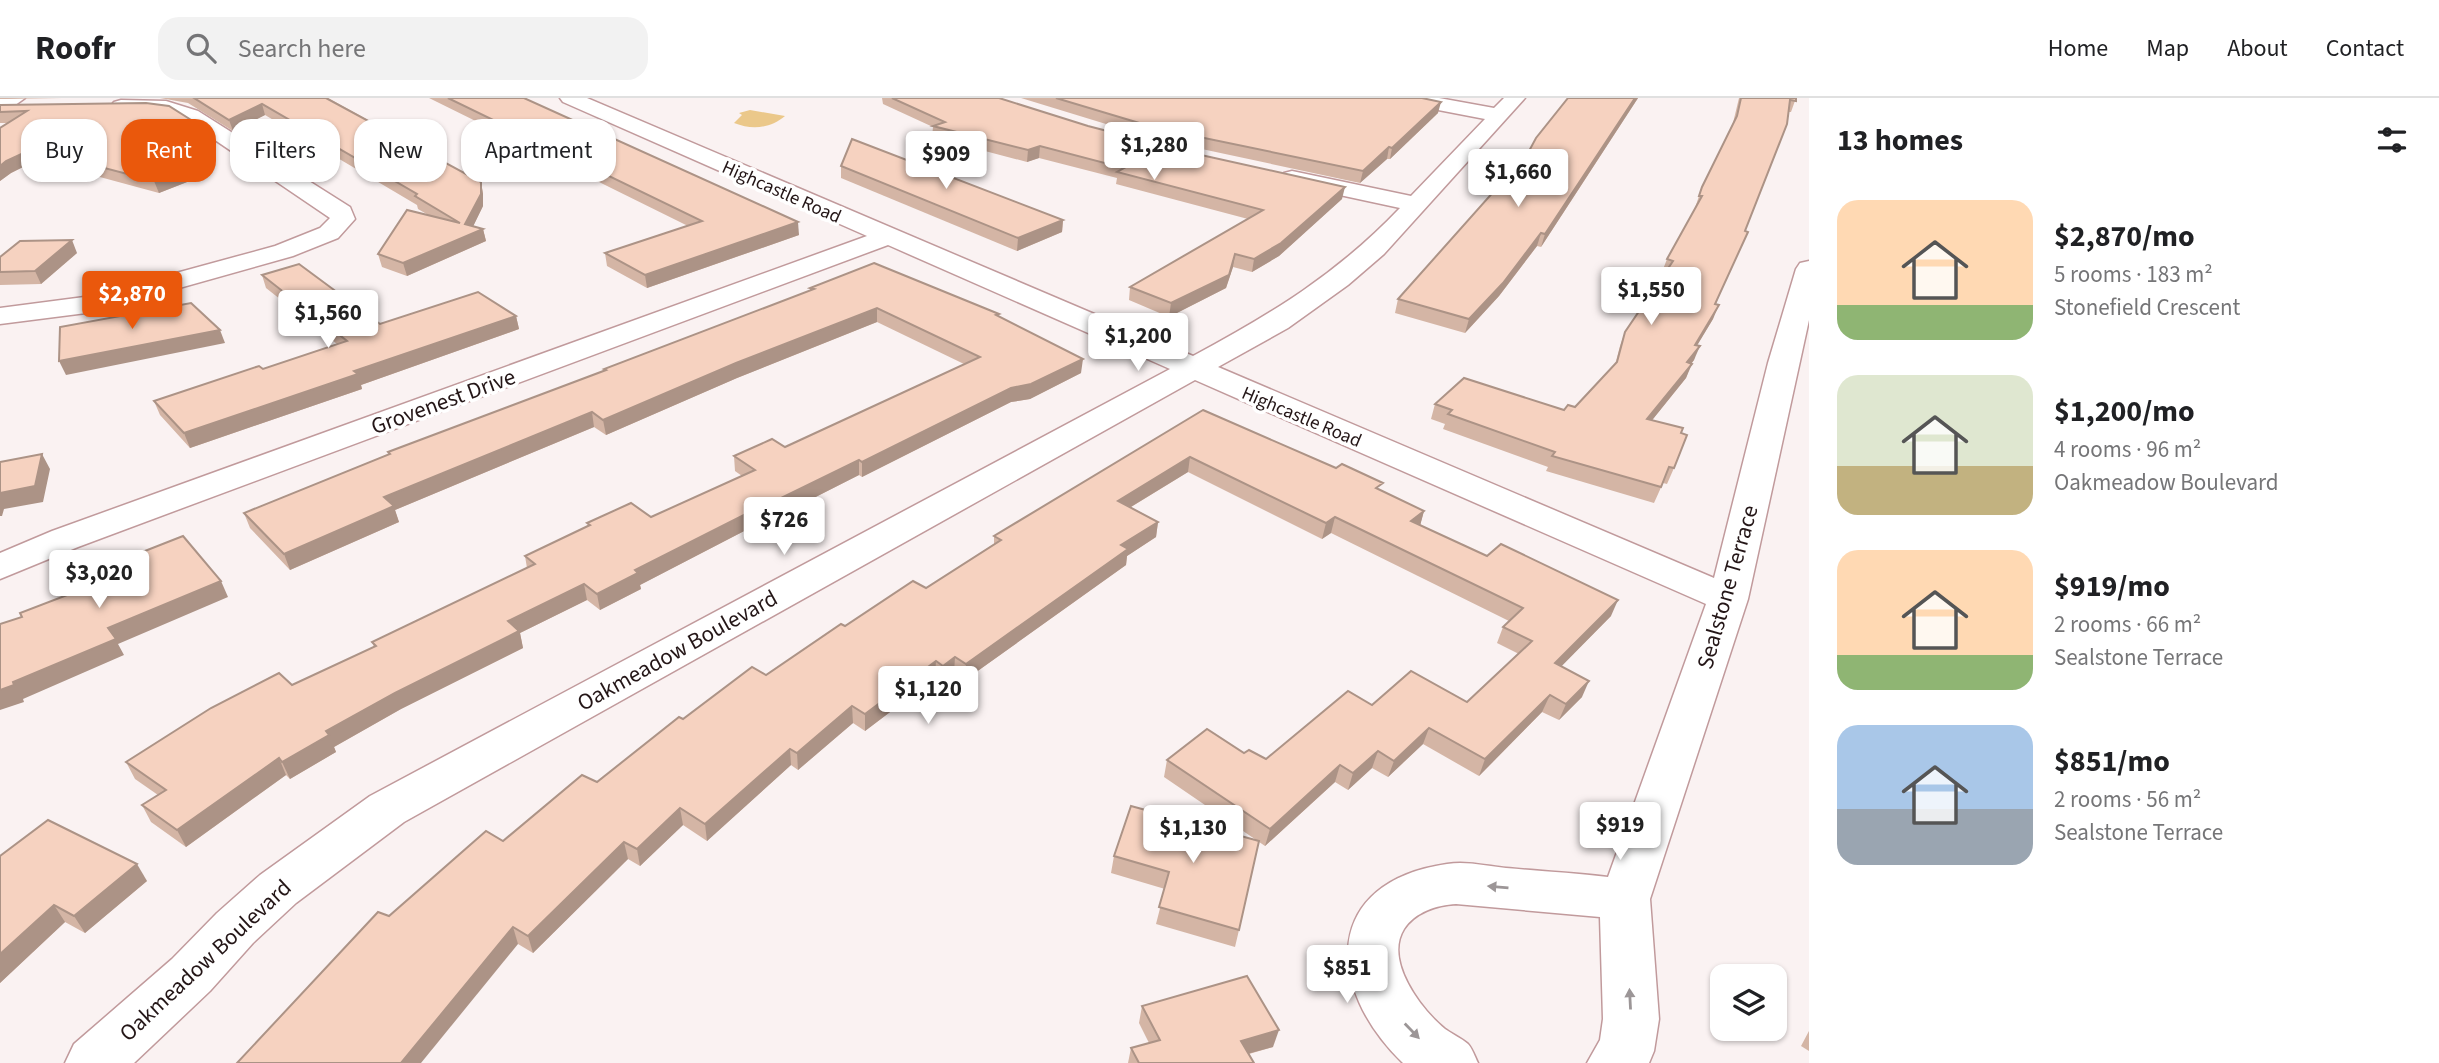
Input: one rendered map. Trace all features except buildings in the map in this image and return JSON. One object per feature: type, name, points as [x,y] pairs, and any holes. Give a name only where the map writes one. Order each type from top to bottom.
[{"type":"street","points":[[0,107],[15,98]]},
{"type":"street","name":"Highcastle Road","points":[[570,98],[1192,369],[1728,598]]},
{"type":"street","points":[[1407,98],[1507,107]]},
{"type":"street","points":[[0,316],[24,315],[94,303],[284,251],[329,233],[343,219],[341,212],[180,109],[150,105],[104,106]]},
{"type":"street","points":[[0,107],[37,106]]},
{"type":"street","name":"Oakmeadow Boulevard","points":[[94,1063],[191,975],[235,928],[278,889],[387,809],[1278,322],[1375,249],[1507,107]]},
{"type":"street","points":[[1271,174],[1416,204]]},
{"type":"street","name":"Grovenest Drive","points":[[0,567],[91,530],[887,237]]},
{"type":"street","name":"Sealstone Terrace","points":[[1616,1063],[1626,1051],[1631,1019],[1625,899],[1728,598],[1783,363],[1809,269]]},
{"type":"street","points":[[1449,1063],[1409,1031],[1384,996],[1373,962],[1375,930],[1391,906],[1418,890],[1452,883],[1625,899]]},
{"type":"shaded area","points":[[750,110],[785,116],[762,127],[734,123],[742,115],[739,113]]}]
